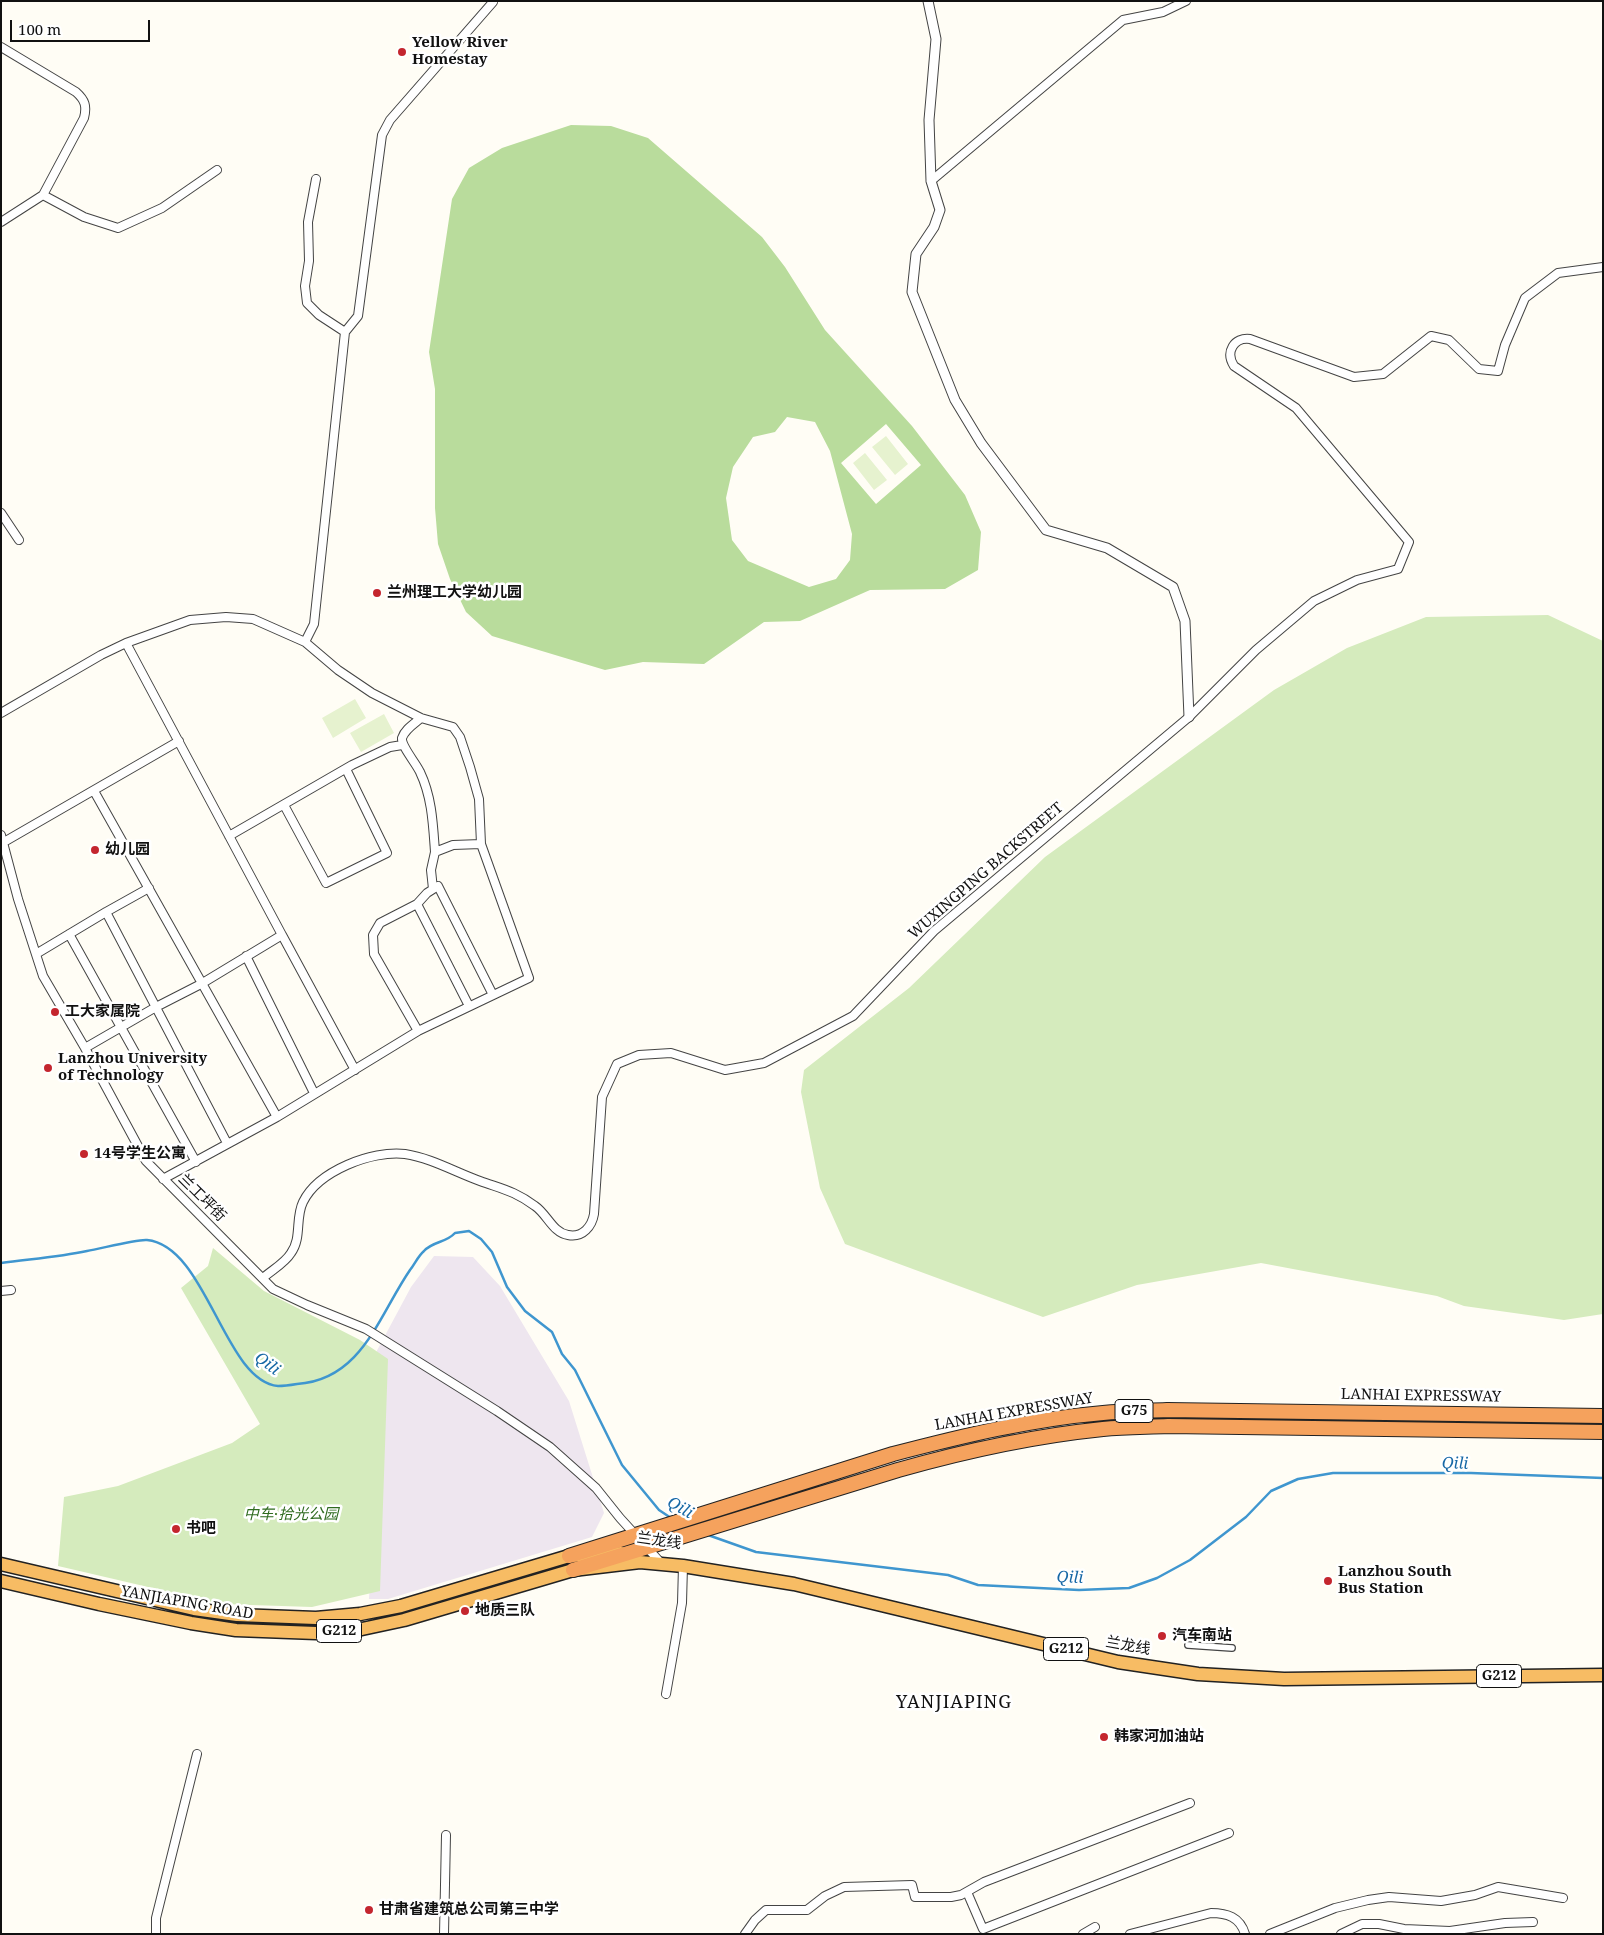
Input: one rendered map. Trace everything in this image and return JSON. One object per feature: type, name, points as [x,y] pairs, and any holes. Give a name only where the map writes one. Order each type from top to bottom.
[{"type":"highway","name":"LANHAI EXPRESSWAY","points":[[569,1556],[894,1454],[947,1440],[1048,1420],[1103,1412],[1251,1410],[1603,1416]]},
{"type":"highway","name":"LANHAI EXPRESSWAY","points":[[573,1570],[628,1553],[654,1555],[672,1539],[951,1455],[1051,1436],[1105,1429],[1168,1426],[1603,1432]]},
{"type":"highway","name":"兰龙线","points":[[569,1556],[628,1553]]},
{"type":"highway","name":"兰龙线","points":[[654,1555],[683,1566],[743,1575]]},
{"type":"highway","name":"兰龙线","points":[[573,1570],[640,1562],[654,1555],[666,1556],[743,1575],[840,1595],[1118,1662],[1198,1674],[1284,1679],[1603,1675]]},
{"type":"highway","points":[[569,1556],[573,1570]]},
{"type":"highway","name":"YANJIAPING ROAD","points":[[1,1564],[194,1609],[237,1616],[316,1618],[360,1614],[401,1606],[569,1556]]},
{"type":"highway","name":"YANJIAPING ROAD","points":[[1,1581],[191,1623],[236,1630],[316,1633],[362,1629],[404,1620],[460,1605],[573,1570]]},
{"type":"highway","points":[[360,1614],[362,1629]]},
{"type":"street","points":[[928,1],[936,39],[930,120],[931,181],[940,210],[934,226],[916,254],[912,292],[956,400],[981,443],[1046,530],[1107,548],[1173,586],[1185,620],[1190,717]]},
{"type":"street","points":[[931,181],[1123,20],[1163,12],[1186,1]]},
{"type":"street","points":[[306,642],[314,624],[346,332],[358,316],[382,136],[390,120],[492,2]]},
{"type":"street","points":[[1,48],[76,92],[83,98],[85,105],[84,118],[43,196],[1,222]]},
{"type":"street","points":[[43,196],[84,217],[118,228],[162,208],[217,170]]},
{"type":"street","points":[[316,179],[308,222],[309,261],[305,286],[306,303],[319,315],[346,332]]},
{"type":"street","points":[[1190,717],[1256,650],[1314,601],[1357,580],[1398,569],[1409,542],[1296,408],[1234,366],[1230,351],[1235,342],[1245,338],[1250,339],[1354,378],[1384,374],[1431,336],[1449,340],[1479,369],[1498,370],[1505,345],[1525,298],[1558,273],[1603,267]]},
{"type":"street","points":[[1,514],[19,540]]},
{"type":"street","points":[[1,713],[101,655],[126,643],[190,620],[226,617],[253,619],[306,642],[338,670],[372,693],[421,718],[453,726],[460,737],[479,799],[481,844],[529,978],[418,1031],[277,1117],[163,1179]]},
{"type":"street","points":[[126,643],[355,1070]]},
{"type":"street","name":"WUXINGPING BACKSTREET","points":[[263,1278],[290,1255],[296,1244],[302,1202],[315,1185],[332,1172],[352,1163],[379,1155],[404,1154],[510,1190],[537,1207],[562,1233],[576,1235],[583,1233],[593,1221],[594,1214],[602,1097],[618,1064],[639,1055],[671,1053],[725,1070],[764,1063],[853,1016],[934,931],[1190,717]]},
{"type":"street","points":[[421,718],[407,729],[402,738],[402,745],[415,762],[428,788],[433,816],[435,852],[432,870],[433,889]]},
{"type":"street","points":[[3,838],[94,791],[179,741]]},
{"type":"street","points":[[230,836],[346,769],[390,747],[402,745]]},
{"type":"street","points":[[284,805],[326,883],[387,853],[346,769]]},
{"type":"street","points":[[94,791],[277,1117]]},
{"type":"street","name":"兰工坪街","points":[[3,838],[18,900],[43,976],[85,1048],[146,1161],[273,1289],[366,1329],[497,1411],[550,1447],[596,1488],[654,1555]]},
{"type":"street","points":[[435,852],[454,845],[481,844]]},
{"type":"street","points":[[418,1031],[374,954],[373,935],[380,923],[417,904],[426,893],[438,886],[493,995]]},
{"type":"street","points":[[36,954],[149,888]]},
{"type":"street","points":[[417,904],[469,1006]]},
{"type":"street","points":[[106,912],[227,1143]]},
{"type":"street","points":[[69,934],[196,1162]]},
{"type":"street","points":[[85,1048],[156,1007],[201,984],[282,935]]},
{"type":"street","points":[[246,956],[314,1093]]},
{"type":"street","points":[[1,1291],[11,1290]]},
{"type":"street","points":[[666,1694],[682,1603],[683,1566]]},
{"type":"street","points":[[1188,1645],[1232,1648]]},
{"type":"street","points":[[156,1934],[156,1918],[197,1754]]},
{"type":"street","points":[[745,1934],[755,1920],[766,1910],[808,1910],[825,1896],[844,1887],[912,1885],[915,1897],[951,1897],[967,1892],[984,1882],[1190,1803]]},
{"type":"street","points":[[967,1892],[983,1929],[1229,1833]]},
{"type":"street","points":[[444,1934],[446,1835]]},
{"type":"street","points":[[1270,1934],[1334,1908],[1389,1897],[1441,1901],[1475,1896],[1498,1887],[1563,1898]]},
{"type":"street","points":[[1130,1934],[1211,1912],[1233,1917],[1242,1924],[1245,1934]]},
{"type":"street","points":[[1341,1934],[1362,1924],[1379,1924],[1404,1929],[1450,1931],[1505,1923],[1533,1922]]},
{"type":"street","points":[[1083,1934],[1095,1927]]},
{"type":"shaded area","points":[[434,1256],[473,1257],[500,1286],[569,1401],[604,1513],[592,1537],[388,1599],[369,1599],[382,1382],[365,1373],[411,1287]]},
{"type":"green space","points":[[571,125],[611,126],[648,138],[762,237],[785,267],[825,330],[912,426],[965,495],[981,532],[978,570],[945,589],[870,590],[800,621],[764,622],[704,664],[643,662],[605,670],[492,636],[466,612],[450,579],[438,544],[435,508],[435,389],[429,352],[452,199],[469,168],[502,148]],"holes":[[[787,417],[815,422],[830,451],[852,534],[850,560],[836,579],[809,587],[748,561],[732,540],[726,498],[733,467],[753,437],[775,432]],[[886,424],[921,465],[876,504],[841,463]]]},
{"type":"green space","points":[[886,436],[908,464],[895,475],[872,447]]},
{"type":"green space","points":[[865,453],[887,480],[874,490],[853,463]]},
{"type":"green space","points":[[1548,615],[1603,641],[1603,1314],[1564,1320],[1464,1306],[1437,1296],[1261,1263],[1137,1285],[1043,1317],[845,1244],[820,1188],[801,1092],[804,1070],[909,988],[1045,857],[1274,690],[1347,648],[1426,617]]},
{"type":"green space","points":[[355,699],[366,718],[333,738],[322,718]]},
{"type":"green space","points":[[384,714],[394,733],[361,752],[350,733]]},
{"type":"green space","name":"中车·拾光公园","points":[[213,1248],[264,1291],[360,1340],[388,1359],[380,1591],[312,1607],[221,1604],[58,1566],[64,1497],[118,1486],[232,1443],[260,1424],[181,1288],[208,1266]]},
{"type":"waterway","name":"Qili","points":[[1,1263],[66,1255],[142,1240],[168,1248],[185,1265],[201,1288],[243,1362],[259,1379],[283,1386],[319,1380],[338,1371],[353,1358],[366,1342],[422,1253],[431,1245],[448,1239],[455,1233],[469,1231],[481,1239],[492,1252],[507,1287],[525,1311],[552,1332],[562,1354],[575,1370],[622,1465],[659,1510],[671,1518]]},
{"type":"waterway","name":"Qili","points":[[708,1535],[756,1552],[948,1575],[978,1585],[1079,1590],[1129,1588],[1157,1578],[1190,1560],[1246,1517],[1271,1491],[1298,1479],[1333,1473],[1471,1473],[1603,1478]]},
{"type":"place","name":"Yellow River Homestay","points":[[402,52]]},
{"type":"place","name":"兰州理工大学幼儿园","points":[[377,593]]},
{"type":"place","name":"幼儿园","points":[[95,850]]},
{"type":"place","name":"工大家属院","points":[[55,1012]]},
{"type":"place","name":"Lanzhou University of Technology","points":[[48,1068]]},
{"type":"place","name":"14号学生公寓","points":[[84,1154]]},
{"type":"place","name":"书吧","points":[[176,1529]]},
{"type":"place","name":"Lanzhou South Bus Station","points":[[1328,1581]]},
{"type":"place","name":"地质三队","points":[[465,1611]]},
{"type":"place","name":"汽车南站","points":[[1162,1636]]},
{"type":"place","name":"韩家河加油站","points":[[1104,1737]]},
{"type":"place","name":"甘肃省建筑总公司第三中学","points":[[369,1910]]},
{"type":"district","name":"YANJIAPING","points":[[954,1703]]}]
